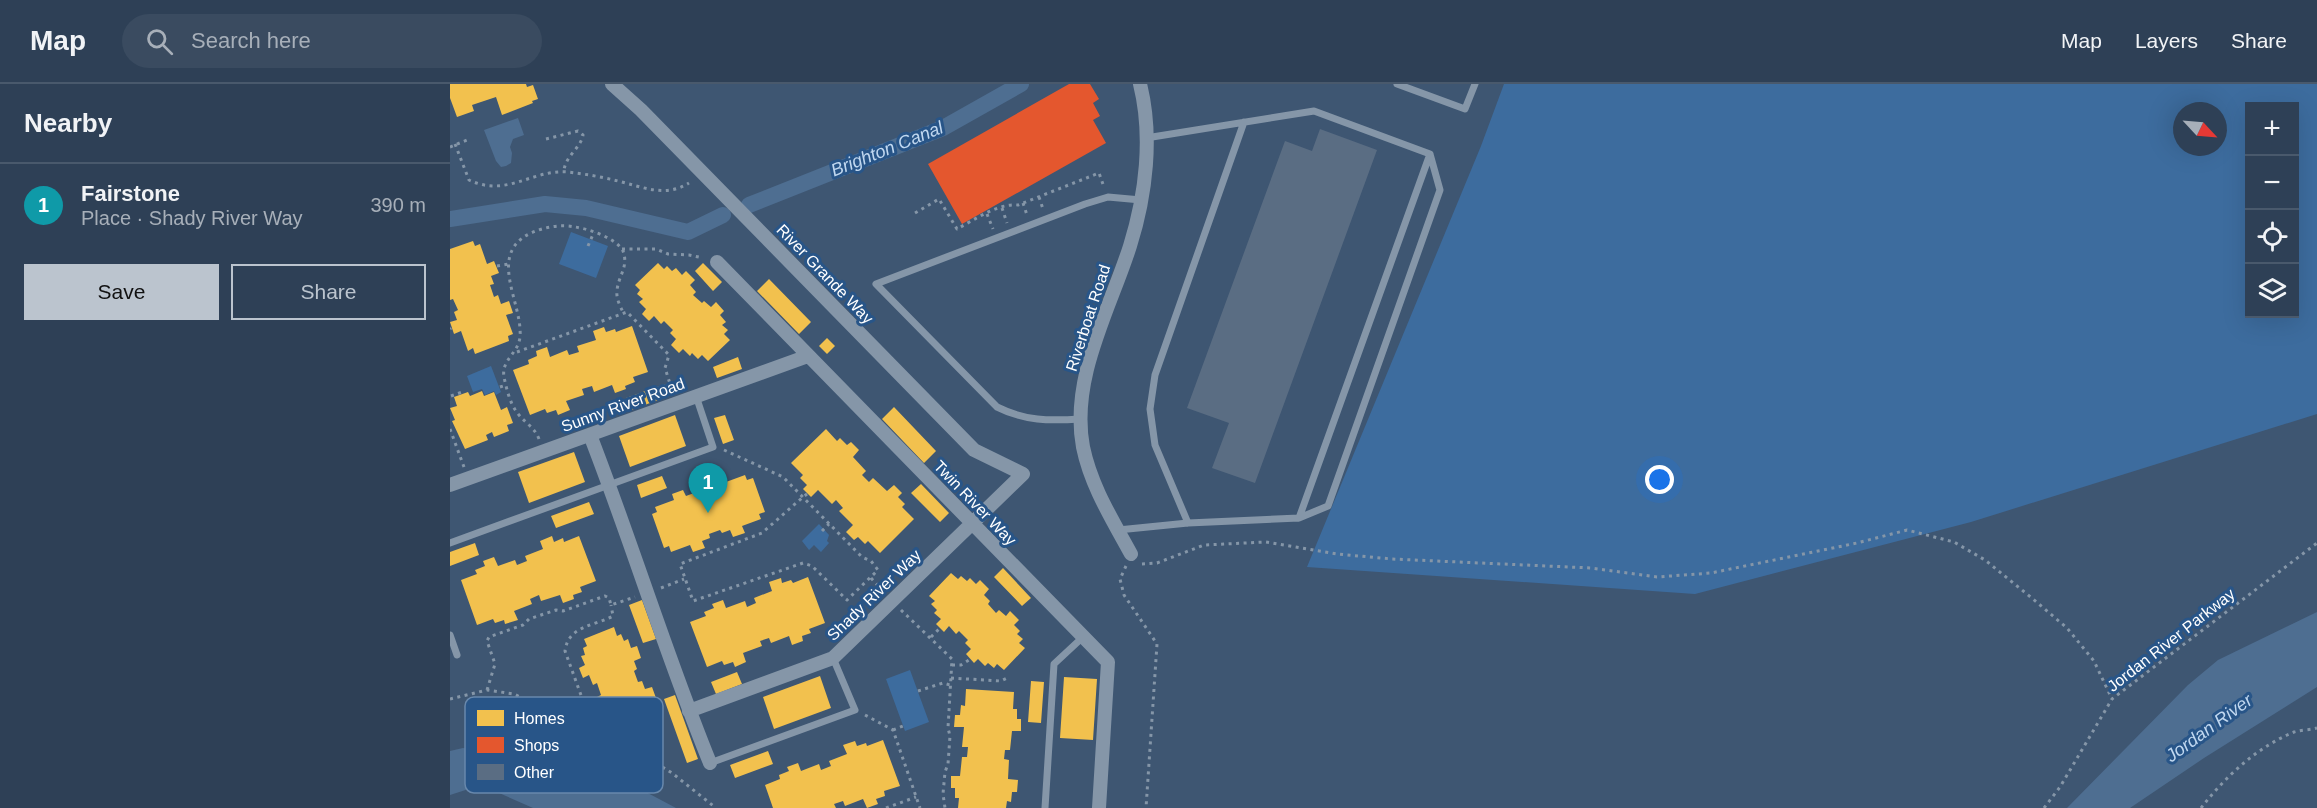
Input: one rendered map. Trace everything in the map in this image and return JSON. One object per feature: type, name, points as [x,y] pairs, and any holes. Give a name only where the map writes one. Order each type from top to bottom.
[{"type":"street","name":"River Grande Way","points":[[612,84],[641,110],[974,450],[1023,474]]},
{"type":"street","name":"Riverboat Road","points":[[1131,554],[1089,473],[1080,419],[1085,376],[1130,245],[1141,200],[1146,123],[1140,84]]},
{"type":"street","name":"Twin River Way","points":[[717,262],[1108,662],[1099,808]]},
{"type":"street","name":"Sunny River Road","points":[[451,482],[543,452],[808,356]]},
{"type":"street","points":[[590,435],[610,484],[689,711],[710,763]]},
{"type":"street","name":"Shady River Way","points":[[689,711],[834,658],[1023,474]]},
{"type":"lane","points":[[1397,84],[1465,110],[1475,84]]},
{"type":"lane","points":[[1146,138],[1314,111],[1430,153]]},
{"type":"lane","points":[[1188,523],[1155,445],[1150,409],[1155,375],[1244,122]]},
{"type":"lane","points":[[1299,518],[1430,153]]},
{"type":"lane","points":[[1118,530],[1188,523],[1299,518],[1328,506],[1440,190],[1430,153]]},
{"type":"lane","points":[[1080,419],[1036,420],[1017,416],[997,407],[876,284],[1100,199],[1116,196],[1141,200]]},
{"type":"lane","points":[[450,543],[713,447],[696,396]]},
{"type":"lane","points":[[450,635],[457,655]]},
{"type":"lane","points":[[1045,808],[1054,664],[1083,637]]},
{"type":"lane","points":[[710,763],[855,710],[834,658]]},
{"type":"path","points":[[546,139],[581,132],[583,138],[568,159],[564,172]]},
{"type":"path","points":[[450,147],[467,140]]},
{"type":"path","points":[[455,144],[467,176],[473,182],[504,187],[523,182],[536,174],[564,172],[612,179],[646,190],[676,190],[689,183]]},
{"type":"path","points":[[915,213],[939,199],[957,230],[978,217],[1010,204],[1018,205],[1099,173],[1104,187],[1113,186]]},
{"type":"path","points":[[543,452],[535,430],[515,411],[506,385],[505,366],[516,352],[520,329],[519,313],[510,284],[508,264],[522,240],[541,229],[568,226],[594,232],[622,249],[656,249],[668,255],[697,256],[717,262]]},
{"type":"path","points":[[588,246],[594,232]]},
{"type":"path","points":[[622,249],[625,267],[617,295],[623,312]]},
{"type":"path","points":[[497,266],[508,264]]},
{"type":"path","points":[[511,306],[517,305]]},
{"type":"path","points":[[516,352],[539,346],[623,312],[630,314],[669,355]]},
{"type":"path","points":[[640,324],[644,320]]},
{"type":"path","points":[[596,323],[598,328]]},
{"type":"path","points":[[673,351],[665,363],[665,373],[677,403]]},
{"type":"path","points":[[500,387],[506,385]]},
{"type":"path","points":[[450,395],[465,391]]},
{"type":"path","points":[[450,429],[465,469]]},
{"type":"path","points":[[713,447],[783,477],[803,497],[830,524],[862,557],[871,561],[878,568],[877,572],[847,600],[810,564],[803,563],[693,601],[681,564],[700,553],[762,533],[803,497],[807,494]]},
{"type":"path","points":[[822,531],[830,524]]},
{"type":"path","points":[[1146,808],[1157,644],[1124,595],[1120,579],[1131,554],[1142,564],[1157,563],[1204,545],[1266,543],[1392,559],[1592,568],[1657,577],[1711,573],[1857,543],[1907,530],[1954,542],[1985,560],[2025,592],[2067,628],[2094,661],[2112,699]]},
{"type":"path","points":[[739,536],[741,541]]},
{"type":"path","points":[[846,541],[850,537]]},
{"type":"path","name":"Jordan River Parkway","points":[[2044,808],[2060,786],[2112,699],[2317,543]]},
{"type":"path","points":[[772,574],[774,579]]},
{"type":"path","points":[[871,578],[950,656],[952,665],[948,720],[950,746],[944,781],[945,808]]},
{"type":"path","points":[[611,605],[684,579]]},
{"type":"path","points":[[715,595],[717,601]]},
{"type":"path","points":[[487,690],[495,667],[488,639],[523,625],[529,619],[556,610],[563,611],[607,596],[613,616],[577,630],[569,639],[566,651],[582,697]]},
{"type":"path","points":[[569,602],[571,608]]},
{"type":"path","points":[[512,623],[514,628]]},
{"type":"path","points":[[931,638],[939,629]]},
{"type":"path","points":[[952,665],[961,665],[969,660]]},
{"type":"path","points":[[574,676],[580,673]]},
{"type":"path","points":[[951,678],[1001,681],[1010,677]]},
{"type":"path","points":[[918,691],[943,683],[950,685]]},
{"type":"path","points":[[450,699],[487,690],[520,697]]},
{"type":"path","points":[[855,710],[893,730],[920,808]]},
{"type":"path","points":[[948,720],[953,720]]},
{"type":"path","points":[[893,730],[903,726]]},
{"type":"path","points":[[2201,808],[2217,788],[2246,761],[2296,731],[2317,728]]},
{"type":"path","points":[[663,767],[716,808]]},
{"type":"path","points":[[944,781],[950,781]]},
{"type":"path","points":[[886,808],[916,797]]},
{"type":"shaded area","points":[[1504,84],[2317,84],[2317,414],[1971,522],[1695,594],[1307,567],[1481,146]]},
{"type":"shaded area","points":[[571,232],[608,246],[596,278],[559,264]]},
{"type":"shaded area","points":[[491,366],[501,392],[496,395],[494,391],[485,395],[482,389],[473,392],[467,376]]},
{"type":"shaded area","points":[[819,524],[829,535],[827,541],[829,543],[821,552],[814,545],[809,550],[802,541]]},
{"type":"shaded area","points":[[910,670],[929,722],[905,731],[886,679]]},
{"type":"water","points":[[518,118],[524,135],[513,139],[510,147],[511,163],[501,167],[496,161],[484,130]]},
{"type":"water","name":"Jordan River","points":[[2317,612],[2317,687],[2130,808],[2067,808],[2188,685],[2218,660]]},
{"type":"water","points":[[465,748],[465,790],[450,795],[450,751]]},
{"type":"water","points":[[499,793],[648,793],[676,808],[533,808]]},
{"type":"building: Homes","points":[[450,84],[526,84],[527,87],[533,85],[538,99],[502,115],[496,97],[472,105],[474,111],[457,117],[450,98]]},
{"type":"building: Homes","points":[[473,241],[475,246],[480,244],[487,264],[494,261],[499,273],[491,276],[494,284],[490,285],[494,297],[498,295],[501,304],[509,301],[513,313],[506,315],[513,334],[508,336],[509,341],[475,354],[473,348],[468,351],[461,331],[454,334],[450,322],[457,320],[454,312],[458,310],[453,299],[450,300],[450,249]]},
{"type":"building: Homes","points":[[658,263],[664,269],[667,266],[672,271],[676,268],[682,275],[686,271],[695,280],[690,285],[696,292],[693,295],[711,307],[716,302],[724,311],[720,315],[726,322],[722,325],[728,330],[724,334],[730,340],[708,361],[702,355],[698,359],[692,353],[690,356],[683,349],[679,353],[671,345],[676,339],[670,333],[673,330],[664,321],[661,324],[654,316],[649,321],[642,314],[646,309],[639,302],[643,299],[637,294],[640,290],[635,285]]},
{"type":"building: Homes","points":[[703,263],[722,282],[713,291],[695,271]]},
{"type":"building: Homes","points":[[769,279],[811,322],[799,334],[757,291]]},
{"type":"building: Homes","points":[[632,326],[648,372],[633,377],[635,382],[615,393],[612,385],[594,392],[592,386],[582,389],[584,395],[566,401],[570,410],[558,415],[556,410],[547,413],[545,409],[530,415],[513,370],[529,364],[528,360],[537,356],[536,351],[547,347],[550,357],[567,350],[569,355],[579,352],[577,346],[596,340],[593,331],[604,327],[606,332],[615,329],[616,332]]},
{"type":"building: Homes","points":[[827,338],[835,346],[827,354],[819,346]]},
{"type":"building: Homes","points":[[738,357],[742,369],[717,378],[713,367]]},
{"type":"building: Homes","points":[[665,384],[669,396],[631,410],[626,398]]},
{"type":"building: Homes","points":[[482,391],[484,396],[494,392],[501,410],[507,407],[513,423],[507,425],[509,431],[494,437],[492,432],[486,435],[488,440],[465,449],[452,421],[455,420],[450,408],[457,406],[454,397],[468,392],[470,396]]},
{"type":"building: Homes","points":[[894,407],[936,451],[924,463],[882,419]]},
{"type":"building: Homes","points":[[675,415],[686,446],[630,467],[619,436]]},
{"type":"building: Homes","points":[[725,415],[734,440],[723,444],[714,418]]},
{"type":"building: Homes","points":[[826,429],[837,441],[840,438],[847,445],[851,442],[859,450],[853,457],[866,471],[862,475],[869,482],[873,478],[887,491],[894,485],[902,493],[898,497],[905,504],[902,507],[914,519],[880,553],[868,541],[865,544],[858,537],[854,540],[846,532],[853,525],[839,511],[843,508],[836,500],[832,504],[818,490],[811,497],[803,489],[807,485],[800,478],[803,475],[791,463]]},
{"type":"building: Homes","points":[[574,452],[585,482],[529,503],[518,472]]},
{"type":"building: Homes","points":[[723,475],[726,482],[745,475],[747,480],[753,478],[765,512],[759,514],[761,519],[742,526],[745,533],[733,537],[730,530],[722,533],[720,530],[709,534],[710,538],[702,541],[705,548],[693,552],[690,545],[671,552],[669,546],[664,548],[652,514],[657,512],[655,507],[674,500],[672,494],[683,490],[686,496],[694,493],[696,497],[707,493],[706,489],[714,486],[712,479]]},
{"type":"building: Homes","points":[[662,476],[667,488],[641,498],[637,485]]},
{"type":"building: Homes","points":[[921,484],[949,513],[940,522],[911,493]]},
{"type":"building: Homes","points":[[589,502],[594,514],[556,528],[551,516]]},
{"type":"building: Homes","points":[[552,536],[554,542],[563,538],[564,542],[579,536],[596,581],[580,587],[582,592],[573,595],[574,599],[563,603],[560,595],[541,601],[539,595],[530,599],[532,604],[514,611],[518,620],[505,624],[504,620],[495,623],[493,619],[477,625],[461,580],[477,574],[475,570],[485,566],[483,561],[494,557],[498,566],[515,560],[517,565],[527,561],[525,556],[543,549],[540,541]]},
{"type":"building: Homes","points":[[475,543],[479,555],[450,566],[450,552]]},
{"type":"building: Homes","points":[[1003,568],[1031,598],[1022,606],[994,577]]},
{"type":"building: Homes","points":[[951,573],[958,579],[961,576],[967,581],[970,578],[976,584],[980,580],[989,589],[984,595],[996,613],[999,610],[1006,616],[1010,611],[1019,620],[1014,625],[1020,631],[1017,634],[1023,639],[1019,643],[1025,648],[1004,670],[997,664],[994,668],[988,663],[985,666],[978,659],[974,663],[966,654],[971,649],[965,643],[968,640],[959,631],[956,634],[949,626],[944,632],[936,624],[941,619],[934,613],[937,610],[931,604],[935,601],[929,596]]},
{"type":"building: Homes","points":[[808,577],[825,623],[809,629],[811,633],[802,636],[803,641],[792,645],[789,636],[771,643],[769,638],[760,641],[762,646],[743,653],[746,662],[735,667],[733,662],[724,665],[722,661],[707,667],[690,622],[706,616],[704,612],[714,608],[712,604],[723,600],[726,608],[745,601],[747,607],[756,603],[754,598],[772,591],[769,582],[781,578],[782,583],[791,580],[793,583]]},
{"type":"building: Homes","points":[[642,600],[656,639],[643,643],[629,605]]},
{"type":"building: Homes","points":[[614,627],[617,636],[621,634],[624,641],[628,639],[631,648],[637,646],[641,658],[634,661],[637,669],[634,671],[638,682],[642,681],[645,689],[652,687],[656,697],[597,697],[601,695],[597,683],[593,685],[589,675],[583,678],[579,668],[585,665],[581,656],[585,655],[583,648],[587,646],[584,639]]},
{"type":"building: Homes","points":[[737,672],[742,684],[716,694],[711,682]]},
{"type":"building: Homes","points":[[820,676],[831,708],[774,729],[763,697]]},
{"type":"building: Homes","points":[[1064,677],[1097,679],[1093,740],[1060,738]]},
{"type":"building: Homes","points":[[1031,681],[1044,682],[1041,723],[1028,722]]},
{"type":"building: Homes","points":[[966,689],[1014,692],[1013,709],[1017,709],[1017,719],[1021,719],[1021,731],[1012,731],[1010,750],[1005,750],[1004,759],[1009,760],[1008,779],[1018,780],[1017,792],[1012,792],[1011,802],[1007,801],[1006,808],[958,808],[959,798],[955,798],[955,788],[951,788],[951,776],[960,776],[962,757],[967,757],[968,747],[962,747],[964,727],[954,727],[955,715],[960,715],[961,705],[965,706]]},
{"type":"building: Homes","points":[[675,695],[698,759],[687,763],[664,699]]},
{"type":"building: Homes","points":[[883,740],[900,786],[884,791],[885,796],[876,799],[878,804],[867,808],[863,799],[845,806],[843,801],[834,804],[836,808],[773,808],[765,785],[780,779],[779,775],[789,771],[787,767],[798,763],[801,771],[819,764],[821,770],[831,766],[829,761],[847,754],[843,745],[855,741],[857,746],[866,743],[867,746]]},
{"type":"building: Homes","points":[[768,751],[773,764],[735,778],[730,765]]},
{"type":"building: Shops","points":[[1069,84],[1090,84],[1099,99],[1093,103],[1100,116],[1093,120],[1106,143],[962,224],[928,164]]},
{"type":"building: Other","points":[[1320,129],[1377,150],[1255,483],[1212,468],[1229,423],[1187,408],[1285,141],[1312,151]]},
{"type":"waterway","name":"Brighton Canal","points":[[749,205],[943,128],[1021,84]]},
{"type":"waterway","name":"Brighton Canal","points":[[450,219],[545,204],[586,208],[688,232],[723,215]]},
{"type":"place","name":"Fairstone","points":[[708,513]]}]
